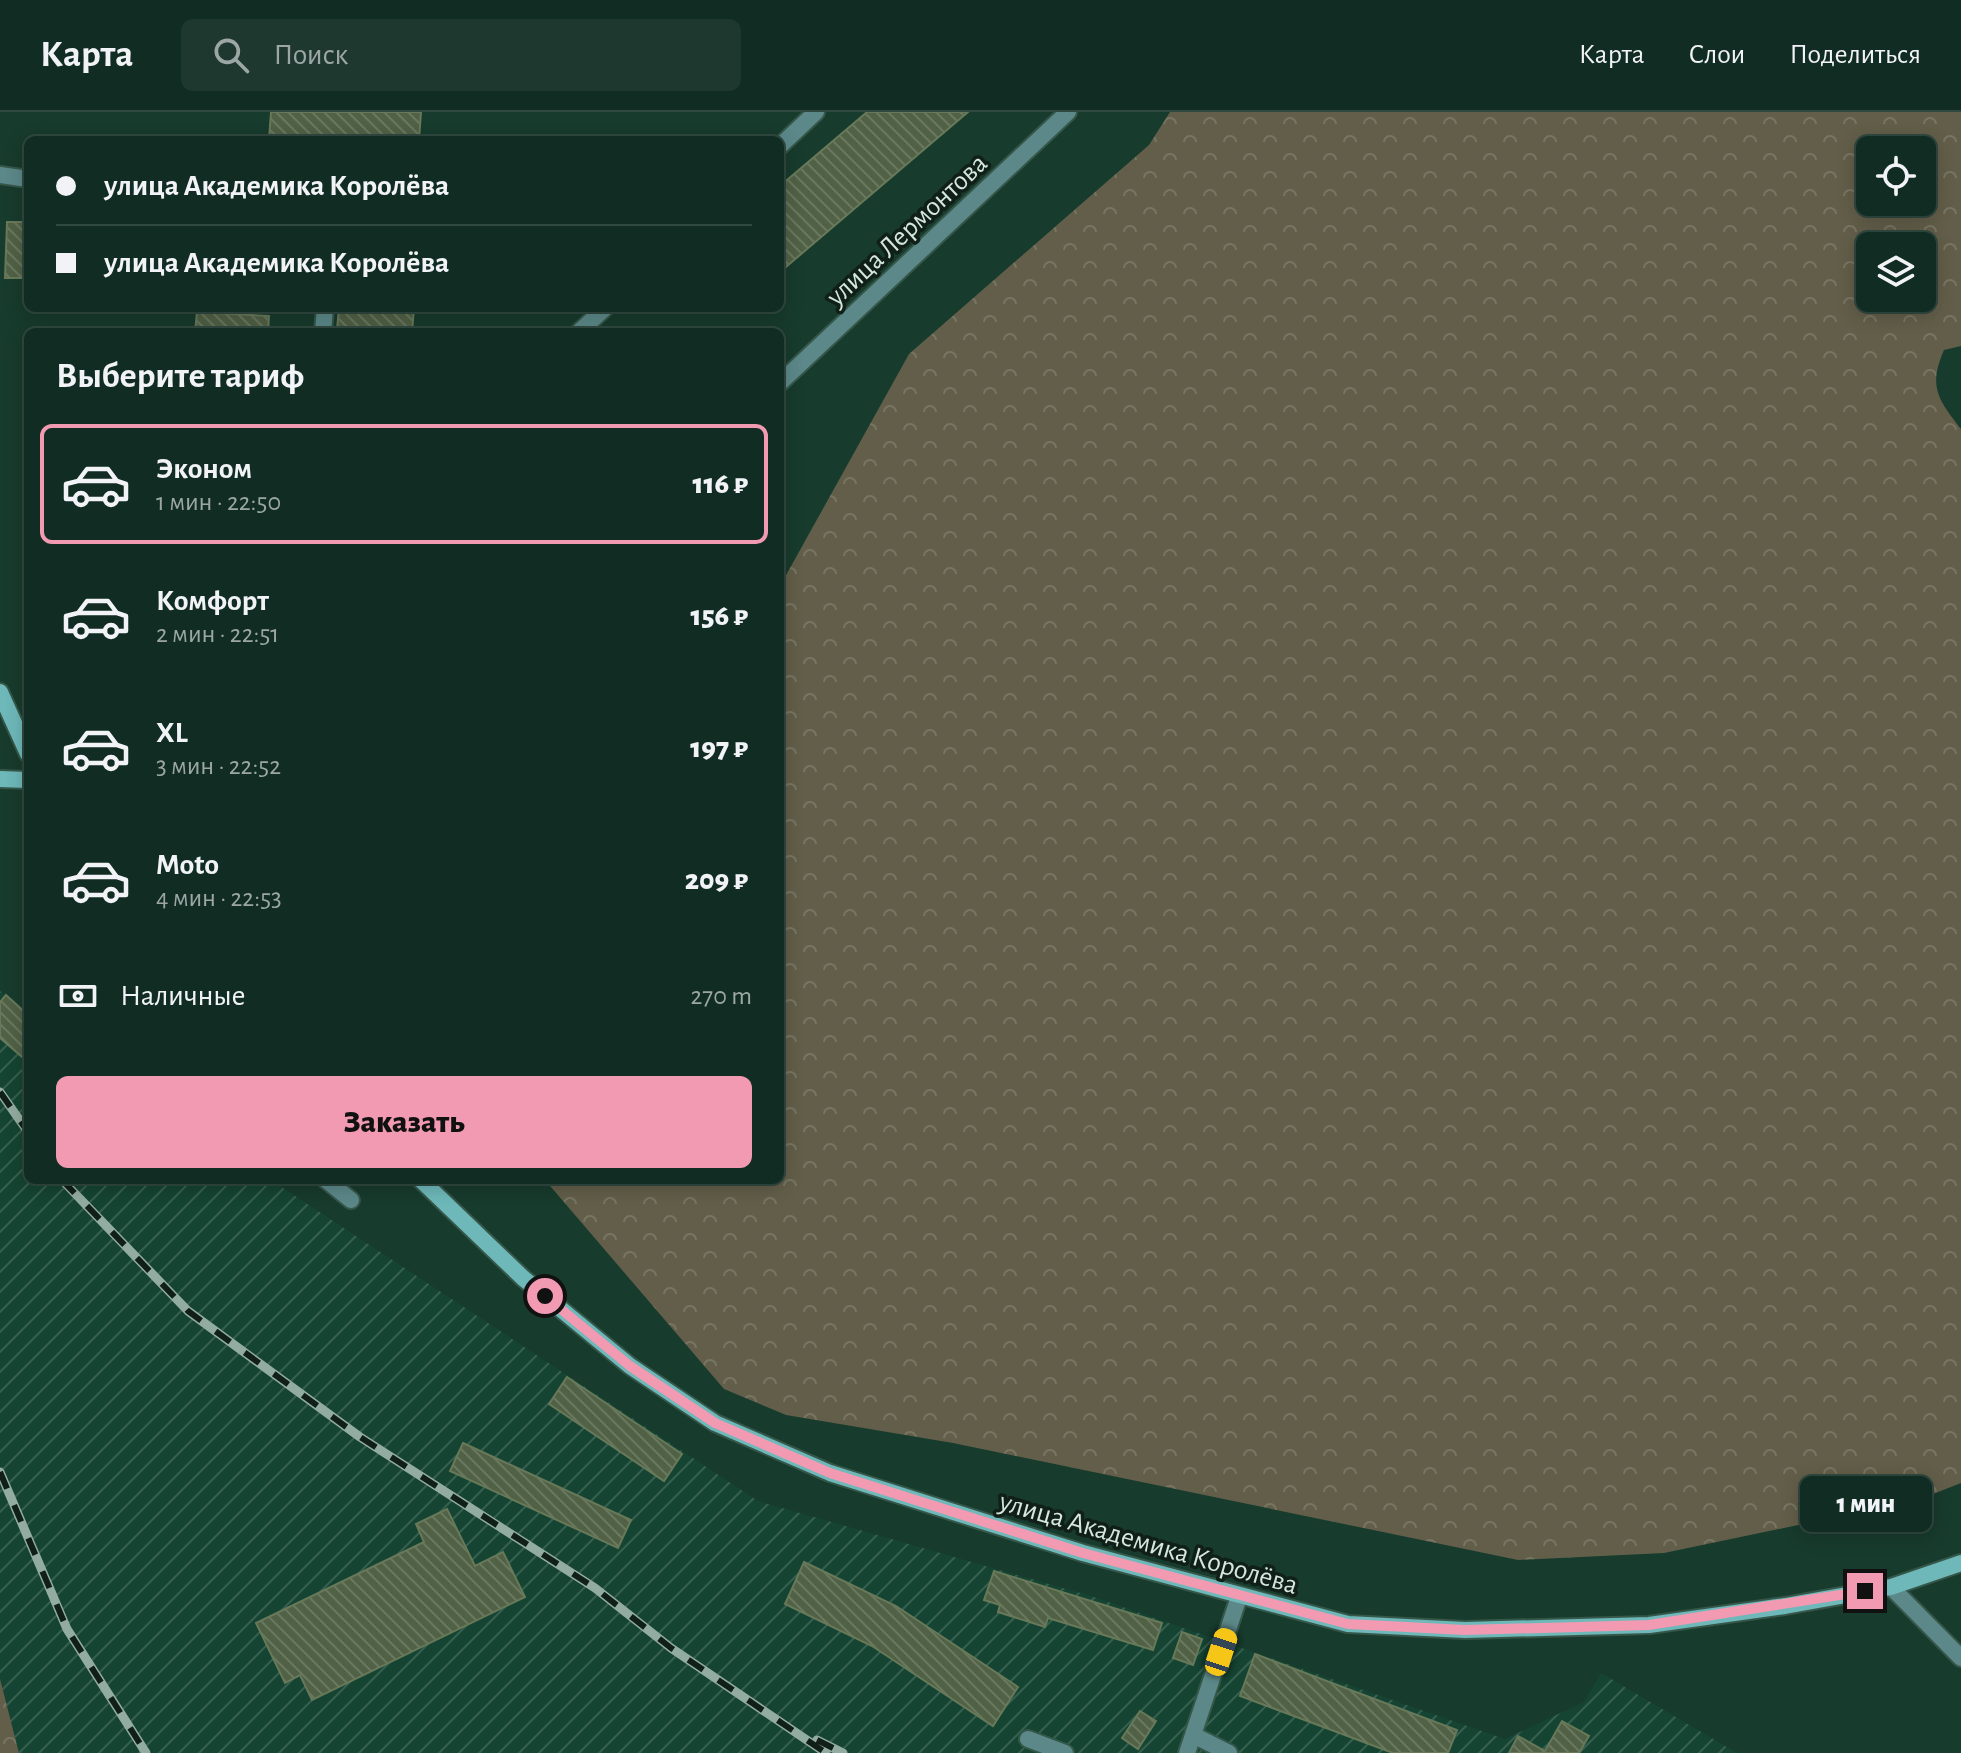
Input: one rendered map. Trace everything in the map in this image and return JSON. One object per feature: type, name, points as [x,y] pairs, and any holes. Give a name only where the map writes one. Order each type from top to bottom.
[{"type":"main road","points":[[0,692],[24,745]]},
{"type":"main road","points":[[0,779],[24,780]]},
{"type":"main road","name":"улица Академика Королёва","points":[[425,1184],[523,1278],[606,1347],[715,1423],[830,1473],[1083,1553],[1348,1624],[1465,1630],[1649,1625],[1891,1587],[1961,1563]]},
{"type":"street","points":[[784,142],[816,112]]},
{"type":"street","name":"улица Лермонтова","points":[[784,379],[1068,112]]},
{"type":"street","points":[[0,175],[24,178]]},
{"type":"street","points":[[583,328],[601,312]]},
{"type":"street","points":[[331,1184],[351,1200]]},
{"type":"street","points":[[1891,1587],[1961,1658]]},
{"type":"street","points":[[1187,1753],[1239,1597]]},
{"type":"street","points":[[1193,1735],[1229,1753]]},
{"type":"street","points":[[1028,1739],[1065,1753]]},
{"type":"shaded area","points":[[0,991],[24,1010],[24,1184],[277,1184],[758,1501],[1091,1596],[1505,1739],[1584,1702],[1601,1673],[1737,1753],[0,1753]]},
{"type":"green space","points":[[1170,112],[1961,112],[1961,346],[1944,350],[1936,383],[1941,401],[1961,429],[1961,1483],[1918,1500],[1664,1553],[1518,1560],[953,1443],[786,1415],[724,1389],[548,1184],[784,1184],[784,579],[909,354],[1149,145]]},
{"type":"green space","points":[[0,1679],[19,1753],[0,1753]]},
{"type":"building","points":[[271,112],[421,112],[419,136],[269,136]]},
{"type":"building","points":[[867,112],[968,112],[784,269],[784,183]]},
{"type":"building","points":[[7,222],[24,222],[24,278],[5,278]]},
{"type":"building","points":[[197,312],[269,316],[268,328],[195,328]]},
{"type":"building","points":[[339,312],[414,312],[412,328],[337,328]]},
{"type":"building","points":[[6,995],[24,1011],[24,1059],[0,1038],[0,1002]]},
{"type":"building","points":[[567,1377],[682,1454],[664,1481],[549,1404]]},
{"type":"building","points":[[463,1443],[631,1520],[618,1548],[450,1471]]},
{"type":"building","points":[[447,1509],[475,1566],[503,1552],[525,1597],[312,1700],[300,1675],[285,1683],[256,1623],[424,1542],[416,1524]]},
{"type":"building","points":[[804,1562],[896,1606],[1018,1687],[993,1726],[872,1646],[785,1604]]},
{"type":"building","points":[[994,1571],[1162,1623],[1153,1650],[1048,1618],[1045,1627],[998,1612],[1000,1605],[984,1600]]},
{"type":"building","points":[[1182,1632],[1202,1639],[1193,1665],[1173,1658]]},
{"type":"building","points":[[1255,1654],[1457,1730],[1448,1753],[1393,1753],[1240,1696]]},
{"type":"building","points":[[1140,1711],[1156,1721],[1138,1749],[1122,1738]]},
{"type":"building","points":[[1562,1721],[1589,1736],[1579,1753],[1509,1753],[1518,1736],[1545,1751]]},
{"type":"railway","points":[[0,1092],[24,1126]]},
{"type":"railway","points":[[66,1184],[188,1311],[360,1437],[595,1588],[671,1648],[826,1753]]},
{"type":"railway","points":[[0,1472],[67,1629],[146,1753]]},
{"type":"railway","points":[[817,1740],[843,1753]]},
{"type":"route","points":[[545,1296],[630,1366],[715,1423],[830,1473],[1083,1553],[1348,1624],[1465,1630],[1649,1625],[1865,1591]]}]
